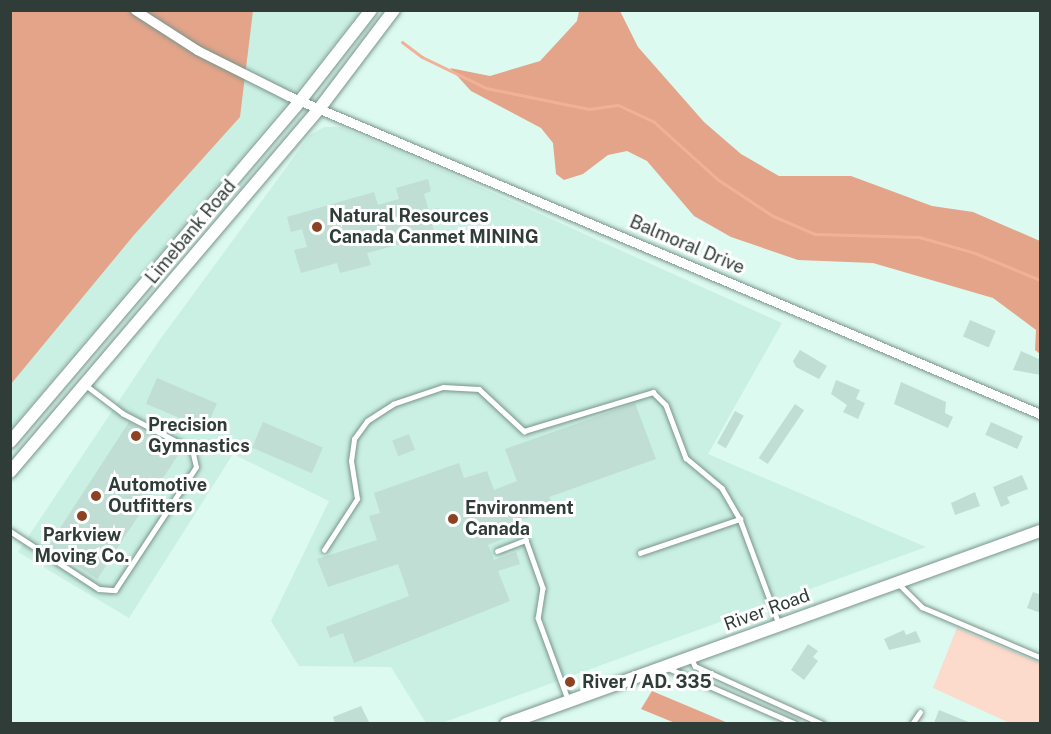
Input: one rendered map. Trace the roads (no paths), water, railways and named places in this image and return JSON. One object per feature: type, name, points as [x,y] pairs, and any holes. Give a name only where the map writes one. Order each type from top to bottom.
[{"type":"main road","name":"Limebank Road","points":[[10,441],[300,101],[371,10]]},
{"type":"main road","name":"Limebank Road","points":[[10,472],[319,109],[394,10]]},
{"type":"main road","name":"River Road","points":[[506,723],[1041,531]]},
{"type":"street","name":"Balmoral Drive","points":[[135,10],[197,50],[300,101],[1041,414]]},
{"type":"lane","points":[[10,531],[99,589],[115,590],[198,462],[192,450],[123,414],[85,385]]},
{"type":"lane","points":[[324,550],[357,499],[351,447],[362,426],[393,404],[444,387],[462,386],[489,395],[524,431],[607,403],[658,394],[686,458],[722,489],[740,519],[779,625]]},
{"type":"lane","points":[[640,553],[740,519]]},
{"type":"lane","points":[[497,551],[526,540],[543,588],[538,618],[568,701]]},
{"type":"lane","points":[[897,582],[922,607],[1041,657]]},
{"type":"lane","points":[[691,657],[694,666],[823,723]]},
{"type":"lane","points":[[666,667],[795,723]]},
{"type":"lane","points":[[912,723],[921,712]]},
{"type":"waterway","points":[[402,42],[422,57],[486,88],[589,109],[618,105],[654,122],[717,179],[773,216],[815,234],[919,237],[975,253],[1040,280]]},
{"type":"place","name":"Natural Resources Canada Canmet MINING","points":[[317,227]]},
{"type":"place","name":"Precision Gymnastics","points":[[136,436]]},
{"type":"place","name":"Automotive Outfitters","points":[[96,496]]},
{"type":"place","name":"Parkview Moving Co.","points":[[82,516]]},
{"type":"place","name":"Environment Canada","points":[[453,519]]},
{"type":"place","name":"River / AD. 335","points":[[570,682]]}]
